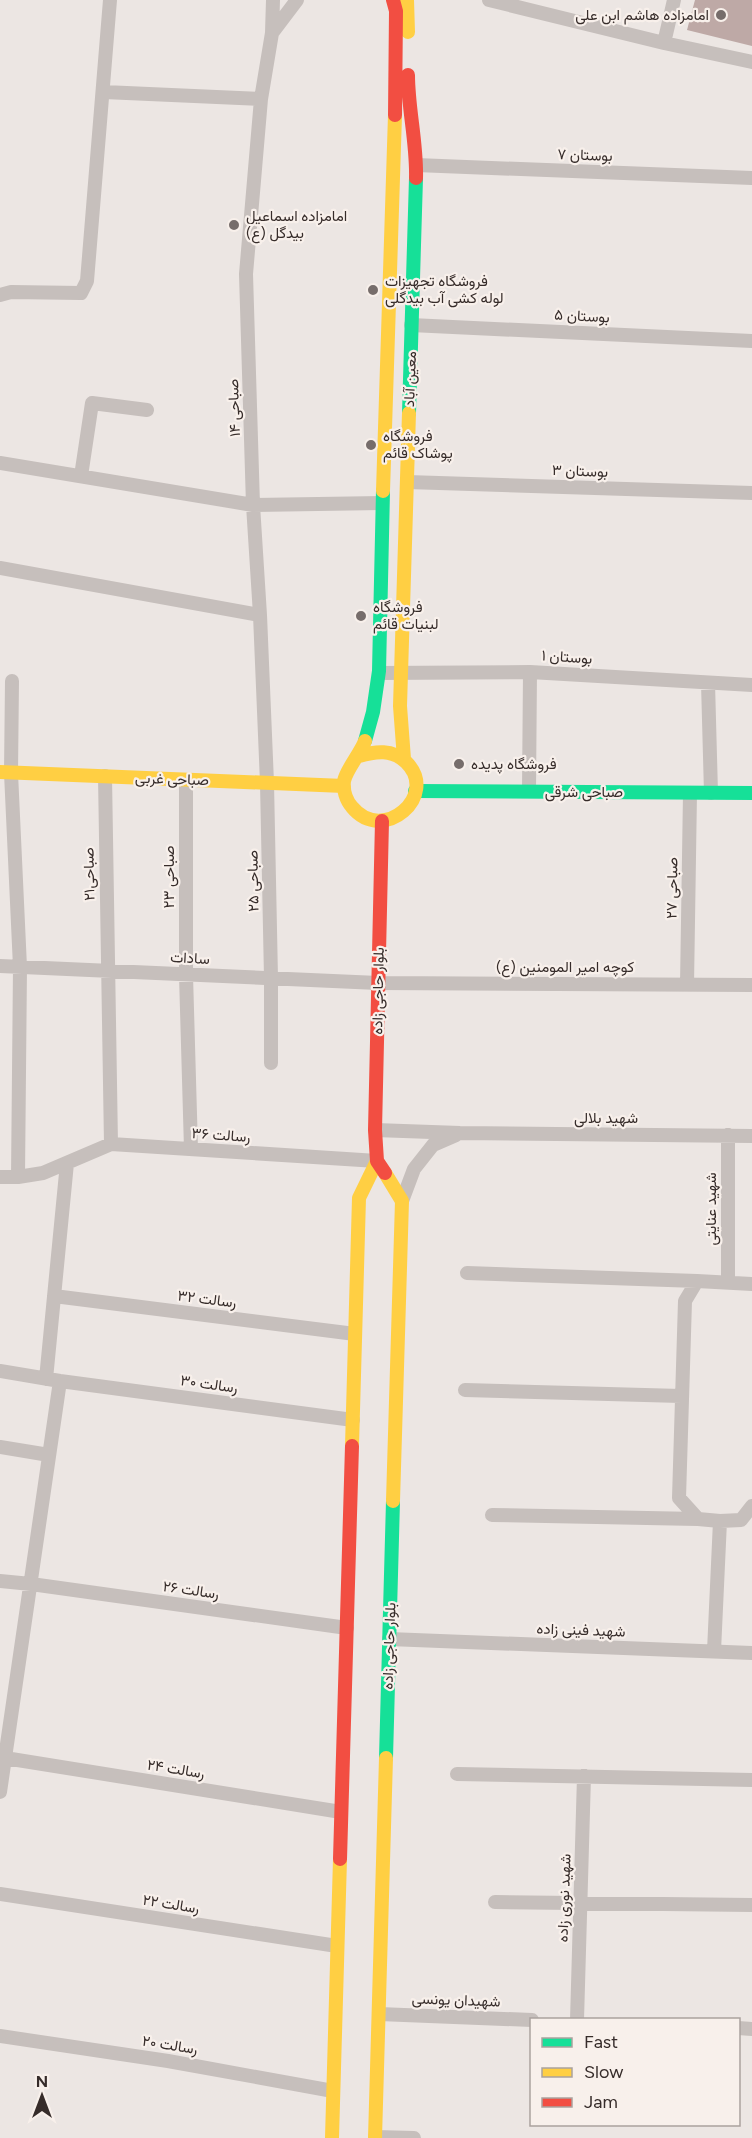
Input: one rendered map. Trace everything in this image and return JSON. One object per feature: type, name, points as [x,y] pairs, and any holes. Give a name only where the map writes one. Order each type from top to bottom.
[{"type":"street","points":[[0,295],[11,292],[81,293],[87,281],[110,0]]},
{"type":"street","name":"صباحی ۱۴","points":[[267,783],[253,505],[246,274],[261,99],[272,33],[273,0]]},
{"type":"street","points":[[272,33],[297,0]]},
{"type":"street","name":"معین آباد","points":[[359,756],[371,727],[379,673],[382,503],[396,130],[396,11],[393,0]]},
{"type":"street","name":"معین آباد","points":[[404,759],[399,728],[416,165],[408,97],[407,0]]},
{"type":"street","points":[[489,0],[752,62]]},
{"type":"street","points":[[664,43],[674,0]]},
{"type":"street","points":[[104,92],[261,99]]},
{"type":"street","name":"بوستان ۷","points":[[416,165],[752,178]]},
{"type":"street","name":"بوستان ۵","points":[[411,325],[752,340]]},
{"type":"street","points":[[81,476],[92,403],[147,410]]},
{"type":"street","points":[[0,463],[253,505],[382,503]]},
{"type":"street","name":"بوستان ۳","points":[[407,482],[752,493]]},
{"type":"street","points":[[0,568],[260,615]]},
{"type":"street","points":[[528,791],[530,672]]},
{"type":"street","name":"بوستان ۱","points":[[379,673],[530,672],[752,685]]},
{"type":"street","points":[[12,681],[6,772],[20,967],[18,1177]]},
{"type":"street","points":[[708,683],[711,793]]},
{"type":"street","points":[[382,750],[404,759],[415,779],[415,791],[411,803],[404,812],[394,819],[370,820],[351,807],[345,797],[345,774],[359,756],[370,751],[382,750]]},
{"type":"street","name":"صباحی غربی","points":[[6,772],[344,786]]},
{"type":"street","name":"صباحی۲۱","points":[[105,776],[111,1144]]},
{"type":"street","name":"صباحی ۲۳","points":[[186,780],[186,975],[191,1149]]},
{"type":"street","name":"صباحی ۲۵","points":[[267,783],[271,1064]]},
{"type":"street","name":"صباحی شرقی","points":[[415,791],[752,793]]},
{"type":"street","name":"صباحی ۲۷","points":[[687,985],[690,793]]},
{"type":"street","name":"بلوار حاجی زاده","points":[[375,2137],[402,1201],[377,1161],[375,1130],[382,821]]},
{"type":"street","name":"سادات","points":[[0,966],[378,983]]},
{"type":"street","name":"کوچه امیر المومنین (ع)","points":[[378,983],[752,985]]},
{"type":"street","name":"شهید بلالی","points":[[375,1130],[752,1136]]},
{"type":"street","points":[[402,1201],[414,1169],[433,1145],[460,1133]]},
{"type":"street","name":"شهید عنایتی","points":[[728,1135],[728,1282]]},
{"type":"street","name":"رسالت ۳۶","points":[[0,1177],[43,1173],[111,1144],[377,1161]]},
{"type":"street","name":"بلوار حاجی زاده","points":[[332,2138],[359,1198],[377,1161]]},
{"type":"street","points":[[0,1792],[5,1758],[7,1696],[31,1584],[49,1455],[54,1296],[67,1163]]},
{"type":"street","points":[[466,1273],[752,1284]]},
{"type":"street","points":[[697,1281],[685,1301],[679,1498],[698,1519]]},
{"type":"street","name":"رسالت ۳۲","points":[[54,1296],[355,1334]]},
{"type":"street","name":"رسالت ۳۰","points":[[0,1371],[353,1420]]},
{"type":"street","points":[[465,1390],[681,1396]]},
{"type":"street","points":[[0,1447],[49,1455]]},
{"type":"street","points":[[492,1515],[720,1521],[747,1520],[752,1506]]},
{"type":"street","points":[[714,1651],[720,1521]]},
{"type":"street","name":"رسالت ۲۶","points":[[0,1581],[347,1628]]},
{"type":"street","name":"شهید فینی زاده","points":[[389,1640],[752,1653]]},
{"type":"street","name":"رسالت ۲۴","points":[[5,1758],[342,1812]]},
{"type":"street","points":[[457,1774],[752,1780]]},
{"type":"street","name":"شهید نوری زاده","points":[[577,2018],[584,1776]]},
{"type":"street","name":"رسالت ۲۲","points":[[0,1893],[338,1946]]},
{"type":"street","points":[[495,1902],[752,1905]]},
{"type":"street","name":"شهیدان یونسی","points":[[379,2014],[530,2020]]},
{"type":"street","name":"رسالت ۲۰","points":[[0,2036],[168,2061],[333,2091]]},
{"type":"street","points":[[375,2137],[414,2138]]},
{"type":"building","name":"امامزاده هاشم ابن علی","points":[[695,0],[752,0],[752,46],[687,30]]},
{"type":"traffic: fast","points":[[409,413],[416,178]]},
{"type":"traffic: fast","points":[[365,741],[373,712],[379,671],[383,491]]},
{"type":"traffic: fast","points":[[415,791],[752,793]]},
{"type":"traffic: fast","points":[[386,1758],[393,1501]]},
{"type":"traffic: slow","points":[[407,0],[408,32]]},
{"type":"traffic: slow","points":[[383,491],[395,115]]},
{"type":"traffic: slow","points":[[404,759],[400,706],[409,413]]},
{"type":"traffic: slow","points":[[359,756],[384,752],[395,755],[406,762],[415,775],[416,788],[412,801],[403,811],[392,818],[378,821],[365,817],[348,801],[344,781],[365,741]]},
{"type":"traffic: slow","points":[[0,772],[344,786]]},
{"type":"traffic: slow","points":[[352,1446],[359,1198],[377,1161]]},
{"type":"traffic: slow","points":[[385,1173],[402,1201],[393,1501]]},
{"type":"traffic: slow","points":[[375,2138],[386,1758]]},
{"type":"traffic: slow","points":[[332,2138],[340,1859]]},
{"type":"traffic: jam","points":[[393,0],[396,11],[395,115]]},
{"type":"traffic: jam","points":[[408,75],[416,178]]},
{"type":"traffic: jam","points":[[382,821],[375,1130],[377,1161],[385,1173]]},
{"type":"traffic: jam","points":[[340,1859],[352,1446]]},
{"type":"place","name":"امامزاده هاشم ابن علی","points":[[721,15]]},
{"type":"place","name":"امامزاده اسماعیل (ع) بیدگل","points":[[234,225]]},
{"type":"place","name":"فروشگاه تجهیزات لوله کشی آب بیدگلی","points":[[373,290]]},
{"type":"place","name":"فروشگاه پوشاک قائم","points":[[371,445]]},
{"type":"place","name":"فروشگاه لبنیات قائم","points":[[361,616]]},
{"type":"place","name":"فروشگاه پدیده","points":[[459,764]]}]
